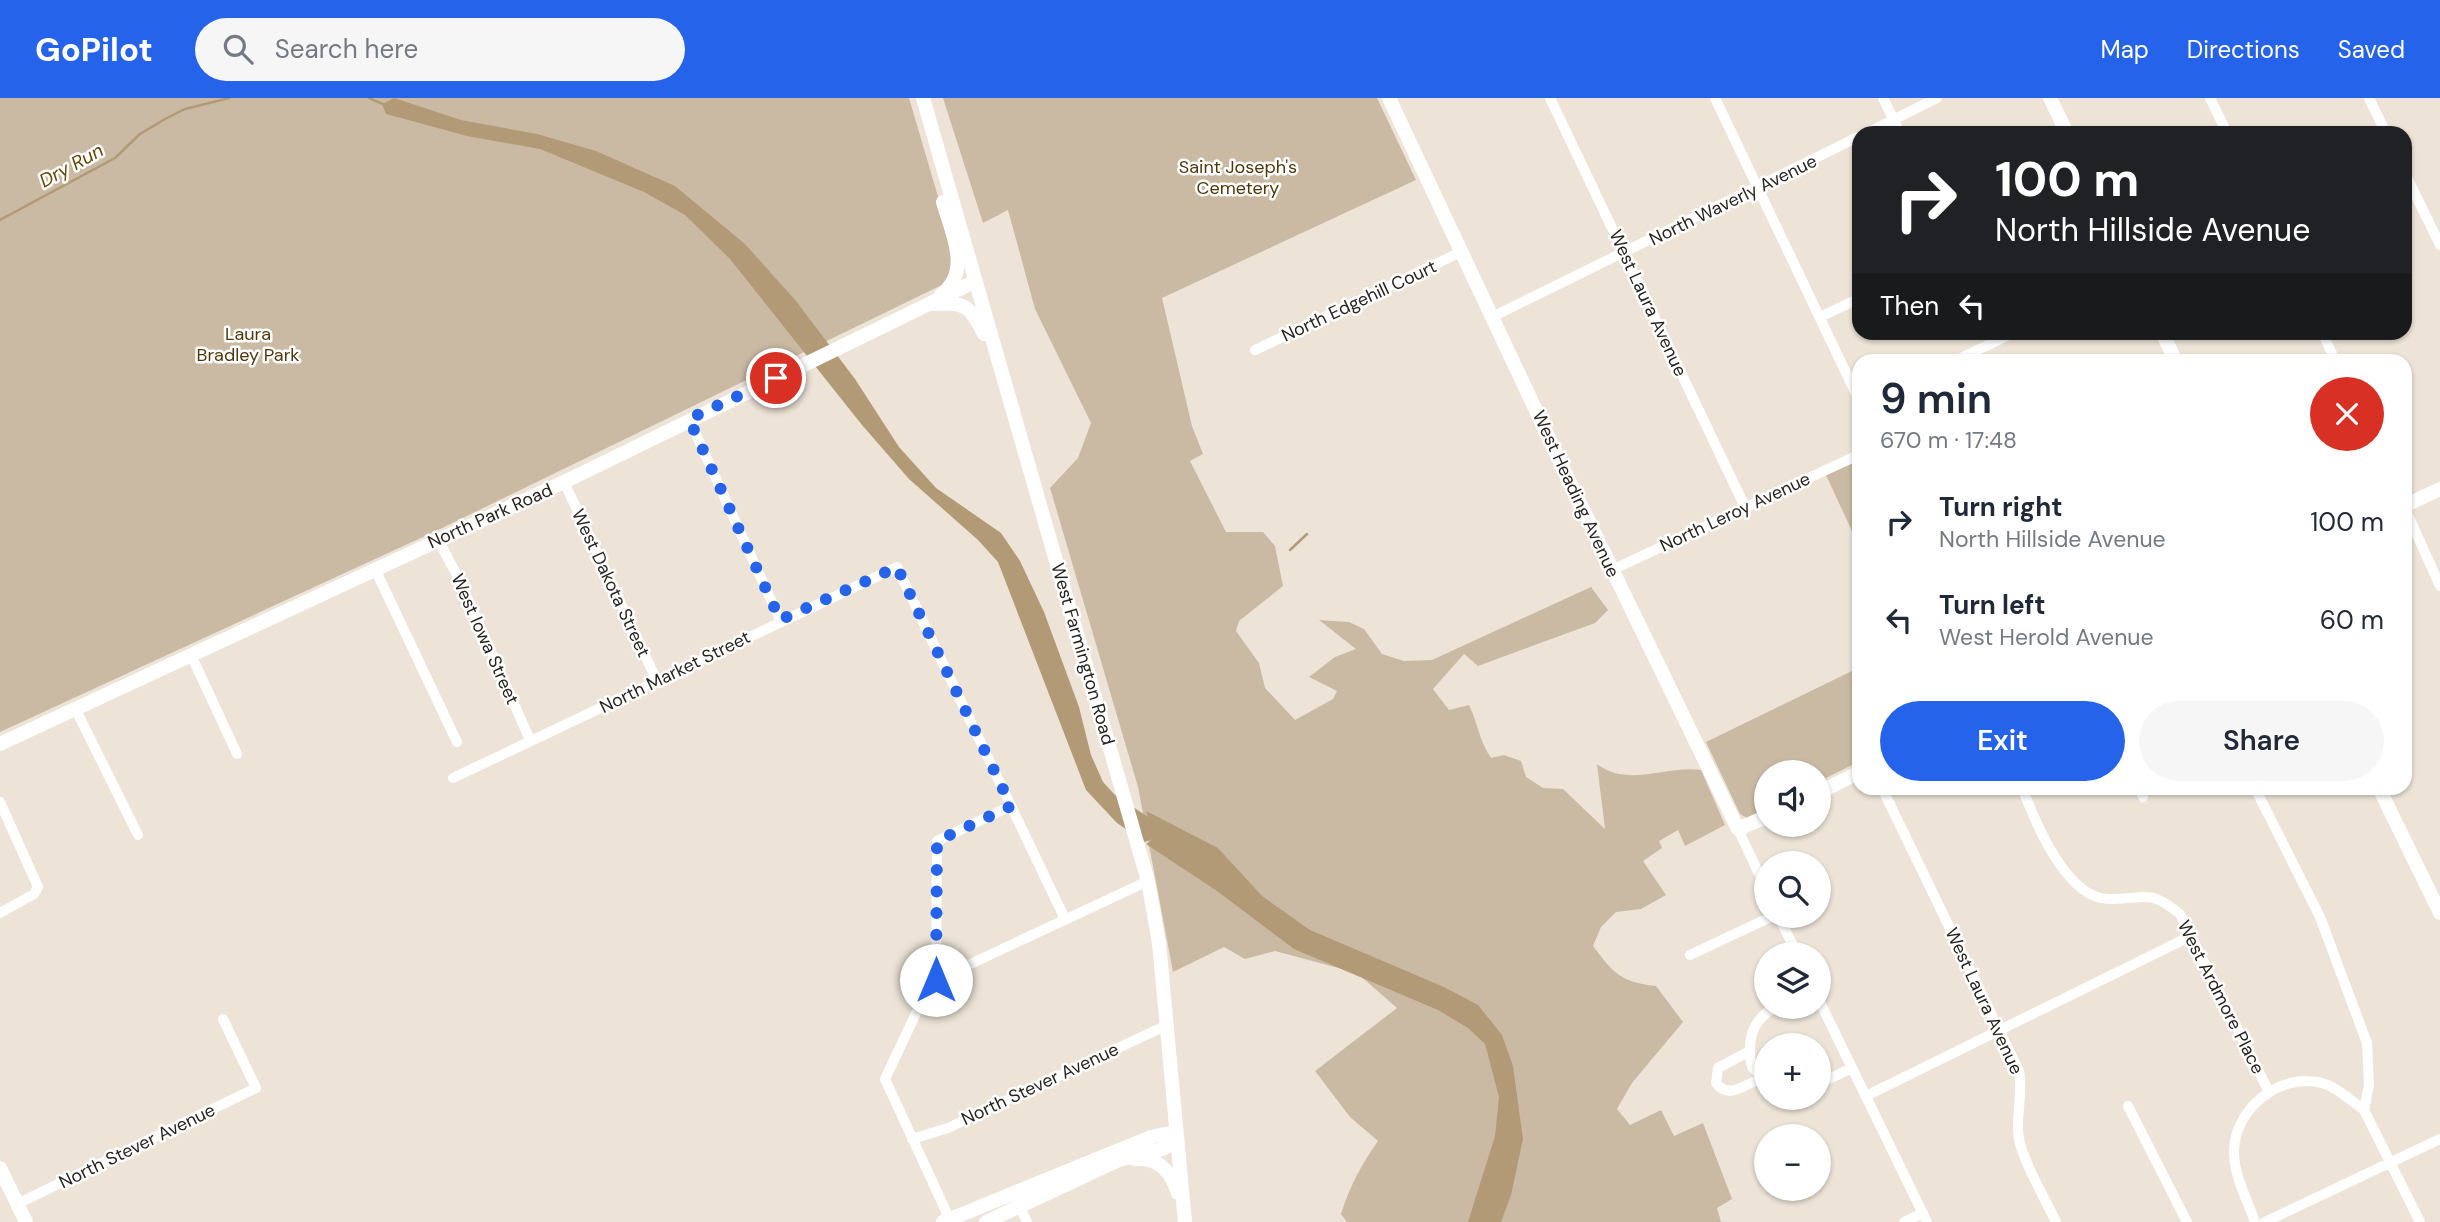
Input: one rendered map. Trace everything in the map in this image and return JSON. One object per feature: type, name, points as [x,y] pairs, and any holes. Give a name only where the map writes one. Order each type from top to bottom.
[{"type":"street","name":"West Heading Avenue","points":[[1390,98],[1612,570],[1754,864]]},
{"type":"street","name":"West Laura Avenue","points":[[1550,98],[1745,508]]},
{"type":"street","points":[[1715,98],[1852,385]]},
{"type":"street","points":[[1883,98],[1896,126]]},
{"type":"street","points":[[1881,126],[1937,98]]},
{"type":"street","points":[[2050,98],[2064,126]]},
{"type":"street","points":[[2210,98],[2224,126]]},
{"type":"street","points":[[2369,98],[2383,126]]},
{"type":"street","points":[[925,104],[935,173],[959,263],[958,275],[948,289],[928,305]]},
{"type":"street","name":"West Farmington Road","points":[[925,104],[1148,881],[1167,1025],[1185,1221]]},
{"type":"street","name":"North Waverly Avenue","points":[[1494,316],[1852,140]]},
{"type":"street","points":[[2412,189],[2440,246]]},
{"type":"street","name":"North Edgehill Court","points":[[1255,350],[1463,251]]},
{"type":"street","name":"North Park Road","points":[[0,744],[564,482],[976,281]]},
{"type":"street","points":[[1820,317],[1852,302]]},
{"type":"street","points":[[928,305],[961,304],[973,312],[1001,369]]},
{"type":"street","points":[[1969,354],[1998,340]]},
{"type":"street","points":[[689,419],[780,620]]},
{"type":"street","name":"North Leroy Avenue","points":[[1612,570],[1852,458]]},
{"type":"street","name":"West Dakota Street","points":[[564,482],[657,683]]},
{"type":"street","points":[[2412,502],[2440,489]]},
{"type":"street","points":[[2412,524],[2440,586]]},
{"type":"street","name":"West Iowa Street","points":[[438,540],[458,577],[530,740]]},
{"type":"street","name":"North Market Street","points":[[453,778],[657,683],[780,620],[897,567],[1011,806]]},
{"type":"street","points":[[376,569],[457,742]]},
{"type":"street","points":[[191,655],[237,754]]},
{"type":"street","points":[[76,710],[138,835]]},
{"type":"street","points":[[1831,786],[1852,776]]},
{"type":"street","name":"West Laura Avenue","points":[[1885,795],[2019,1071],[2022,1089],[2018,1123],[2021,1146],[2056,1222]]},
{"type":"street","name":"West Ardmore Place","points":[[2025,795],[2037,825],[2061,866],[2079,887],[2107,900],[2147,895],[2163,900],[2180,914],[2269,1092]]},
{"type":"street","points":[[2259,795],[2316,908],[2367,1043],[2369,1085],[2364,1110]]},
{"type":"street","points":[[2382,795],[2440,913]]},
{"type":"street","points":[[0,802],[37,881],[34,894],[0,913]]},
{"type":"street","points":[[936,980],[937,841],[1011,806],[1065,919]]},
{"type":"street","points":[[1738,830],[1754,823]]},
{"type":"street","points":[[1148,881],[936,980],[929,988],[885,1079],[948,1221],[1134,1159],[1156,1162],[1173,1180],[1185,1221]]},
{"type":"street","points":[[1690,956],[1754,925]]},
{"type":"street","points":[[1866,1096],[2192,936]]},
{"type":"street","name":"North Stever Avenue","points":[[18,1204],[256,1088],[223,1019]]},
{"type":"street","points":[[1754,1070],[1748,1052],[1755,1024],[1759,1019]]},
{"type":"street","points":[[1828,1019],[1925,1217],[1904,1222]]},
{"type":"street","name":"North Stever Avenue","points":[[912,1139],[948,1128],[1167,1025]]},
{"type":"street","points":[[1748,1052],[1718,1068],[1716,1083],[1724,1091],[1731,1092],[1754,1083]]},
{"type":"street","points":[[1831,1078],[1852,1068]]},
{"type":"street","points":[[2256,1222],[2236,1171],[2234,1149],[2240,1121],[2251,1105],[2269,1092],[2310,1082],[2332,1087],[2364,1110],[2420,1222]]},
{"type":"street","points":[[2128,1106],[2186,1222]]},
{"type":"street","points":[[986,1222],[1016,1200],[1151,1137],[1169,1133],[1177,1141],[1162,1149],[1131,1155],[1071,1181]]},
{"type":"street","points":[[2265,1222],[2440,1139]]},
{"type":"street","points":[[0,1168],[26,1222]]},
{"type":"street","points":[[1016,1200],[1027,1222]]},
{"type":"green space","name":"Laura Bradley Park","points":[[0,98],[909,98],[957,261],[948,282],[438,530],[0,732]]},
{"type":"green space","name":"Saint Joseph's Cemetery","points":[[943,98],[1377,98],[1416,180],[1162,298],[1192,426],[1203,454],[1190,461],[1226,532],[1263,532],[1275,546],[1283,586],[1239,621],[1236,631],[1259,663],[1265,688],[1295,720],[1333,699],[1337,691],[1309,677],[1335,657],[1356,649],[1319,620],[1349,622],[1364,629],[1382,654],[1404,661],[1432,660],[1591,587],[1608,610],[1595,623],[1478,666],[1464,654],[1433,689],[1449,710],[1469,705],[1491,758],[1504,755],[1521,761],[1526,777],[1543,788],[1563,789],[1605,829],[1597,764],[1609,771],[1634,775],[1701,770],[1725,825],[1685,846],[1678,830],[1659,841],[1662,848],[1643,861],[1666,895],[1641,909],[1616,912],[1601,927],[1593,946],[1619,975],[1634,982],[1656,986],[1683,1022],[1632,1083],[1617,1109],[1630,1125],[1661,1110],[1674,1136],[1703,1123],[1732,1199],[1717,1208],[1721,1222],[1347,1222],[1341,1214],[1344,1204],[1356,1176],[1378,1141],[1350,1117],[1315,1071],[1397,1008],[1357,973],[1275,951],[1245,959],[1224,947],[1173,972],[1138,787],[1050,488],[1078,458],[1091,423],[1035,309],[1008,210],[983,223]]},
{"type":"green space","points":[[1852,464],[1852,531],[1826,475]]},
{"type":"green space","points":[[1852,671],[1852,765],[1831,776],[1831,760],[1754,760],[1754,814],[1747,818],[1740,814],[1706,742]]},
{"type":"shaded area","points":[[394,98],[461,120],[537,134],[596,151],[675,186],[745,244],[796,301],[855,379],[899,447],[936,488],[1001,533],[1020,561],[1044,612],[1079,707],[1091,755],[1103,782],[1115,795],[1148,817],[1146,811],[1218,848],[1262,896],[1310,930],[1444,987],[1478,1005],[1502,1035],[1513,1066],[1523,1139],[1511,1195],[1501,1222],[1468,1222],[1495,1136],[1499,1097],[1485,1044],[1468,1028],[1438,1010],[1294,949],[1217,891],[1146,844],[1153,839],[1145,842],[1117,823],[1086,790],[998,562],[978,540],[909,479],[862,425],[730,259],[685,215],[644,192],[540,149],[467,136],[386,114],[382,104]]},
{"type":"waterway","name":"Dry Run","points":[[0,220],[115,158],[140,134],[165,119],[185,109],[229,98]]},
{"type":"waterway","name":"Dry Run","points":[[369,98],[385,105]]},
{"type":"waterway","points":[[1290,550],[1307,534]]},
{"type":"route","points":[[776,378],[689,419],[780,620],[897,567],[1011,806],[937,841],[936,980]]}]
